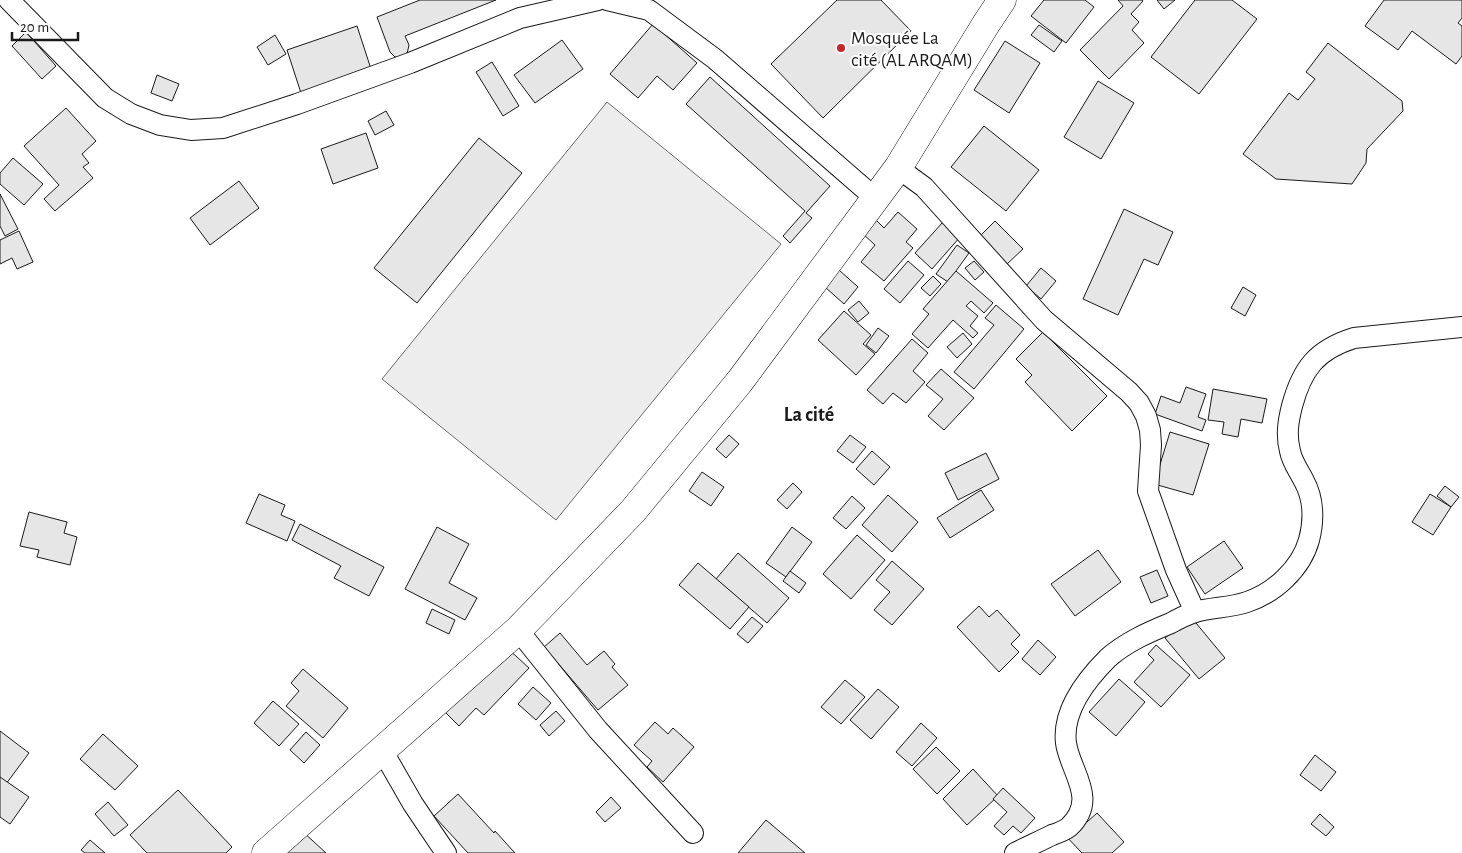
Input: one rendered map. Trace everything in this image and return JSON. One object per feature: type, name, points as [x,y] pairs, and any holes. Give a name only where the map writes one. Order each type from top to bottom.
[{"type":"main road","points":[[266,853],[518,630],[633,511],[740,381],[898,168],[1002,0]]},
{"type":"street","points":[[9,0],[105,98],[131,114],[160,125],[191,130],[222,128],[232,125],[402,66],[520,18],[598,0]]},
{"type":"street","points":[[607,0],[649,10],[716,59],[875,198]]},
{"type":"street","points":[[898,168],[924,187],[1044,320],[1129,392],[1139,403],[1146,416],[1150,430],[1148,491],[1176,570],[1195,612]]},
{"type":"street","points":[[1015,853],[1068,828],[1079,813],[1082,804],[1081,785],[1069,756],[1066,729],[1070,710],[1087,681],[1110,657],[1137,638],[1195,612],[1246,602],[1267,592],[1286,578],[1300,559],[1308,541],[1312,522],[1311,502],[1306,484],[1290,453],[1287,438],[1288,423],[1296,390],[1312,362],[1338,343],[1354,338],[1462,327]]},
{"type":"street","points":[[518,630],[598,730],[692,832]]},
{"type":"street","points":[[382,750],[413,804],[446,853]]},
{"type":"shaded area","points":[[607,102],[781,244],[556,520],[382,379]]},
{"type":"building","points":[[420,0],[496,0],[405,36],[409,45],[407,54],[401,58],[395,57],[390,52],[377,17]]},
{"type":"building","name":"Mosquée La cité (AL ARQAM)","points":[[837,0],[881,0],[911,31],[823,118],[771,64]]},
{"type":"building","points":[[1044,0],[1085,0],[1094,7],[1066,43],[1031,16]]},
{"type":"building","points":[[1118,0],[1143,1],[1131,14],[1139,22],[1132,30],[1144,43],[1109,79],[1080,50],[1123,6]]},
{"type":"building","points":[[1157,0],[1175,0],[1164,9]]},
{"type":"building","points":[[1195,0],[1232,0],[1257,19],[1199,94],[1151,57]]},
{"type":"building","points":[[1384,0],[1462,0],[1462,18],[1458,23],[1462,26],[1462,56],[1456,64],[1412,31],[1398,50],[1365,26]]},
{"type":"building","points":[[653,24],[697,63],[673,90],[657,76],[638,98],[610,74]]},
{"type":"building","points":[[1039,25],[1062,41],[1054,52],[1031,35]]},
{"type":"building","points":[[357,26],[371,69],[301,93],[287,50]]},
{"type":"building","points":[[26,32],[56,66],[42,79],[12,46]]},
{"type":"building","points":[[275,35],[286,54],[268,65],[257,47]]},
{"type":"building","points":[[562,40],[583,69],[535,103],[514,75]]},
{"type":"building","points":[[1005,41],[1040,63],[1009,113],[974,90]]},
{"type":"building","points":[[1328,43],[1402,101],[1403,111],[1367,149],[1366,163],[1352,184],[1276,179],[1243,154],[1289,93],[1298,100],[1315,79],[1306,72]]},
{"type":"building","points":[[492,62],[519,106],[503,116],[476,72]]},
{"type":"building","points":[[157,75],[179,84],[172,101],[151,93]]},
{"type":"building","points":[[710,77],[830,186],[806,213],[812,218],[790,243],[783,236],[805,211],[686,104]]},
{"type":"building","points":[[1098,81],[1134,103],[1101,159],[1064,137]]},
{"type":"building","points":[[66,108],[96,141],[82,154],[89,163],[83,167],[93,178],[55,211],[44,199],[59,185],[24,146]]},
{"type":"building","points":[[386,111],[394,125],[375,135],[368,121]]},
{"type":"building","points":[[984,126],[1039,170],[1006,211],[951,167]]},
{"type":"building","points":[[366,133],[378,168],[333,184],[321,149]]},
{"type":"building","points":[[479,138],[522,173],[417,303],[374,268]]},
{"type":"building","points":[[13,158],[43,184],[24,205],[0,184],[0,173]]},
{"type":"building","points":[[239,181],[259,208],[210,245],[190,218]]},
{"type":"building","points":[[0,194],[18,229],[5,236],[0,226]]},
{"type":"building","points":[[1124,209],[1173,232],[1158,265],[1144,259],[1118,315],[1083,299]]},
{"type":"building","points":[[898,212],[917,229],[906,242],[913,248],[884,281],[861,262],[875,245],[863,234],[876,220],[884,228]]},
{"type":"building","points":[[995,221],[1023,249],[1007,264],[980,236]]},
{"type":"building","points":[[943,222],[960,237],[932,269],[915,253]]},
{"type":"building","points":[[19,231],[33,262],[17,269],[12,258],[0,264],[0,240]]},
{"type":"building","points":[[957,245],[969,253],[948,282],[936,274]]},
{"type":"building","points":[[908,261],[924,275],[900,303],[884,289]]},
{"type":"building","points":[[974,261],[984,272],[975,280],[965,268]]},
{"type":"building","points":[[1041,268],[1056,281],[1041,299],[1026,286]]},
{"type":"building","points":[[839,270],[858,287],[844,304],[825,287]]},
{"type":"building","points":[[956,271],[993,303],[984,313],[971,301],[966,306],[978,316],[970,326],[978,333],[973,338],[953,320],[928,348],[912,334],[929,314],[923,309]]},
{"type":"building","points":[[933,276],[941,284],[930,296],[921,288]]},
{"type":"building","points":[[1243,287],[1256,295],[1245,316],[1231,308]]},
{"type":"building","points":[[859,301],[869,313],[858,322],[848,310]]},
{"type":"building","points":[[996,305],[1024,329],[974,389],[954,372],[994,325],[985,318]]},
{"type":"building","points":[[844,311],[871,335],[863,344],[875,354],[856,375],[818,340]]},
{"type":"building","points":[[878,328],[889,336],[876,353],[866,345]]},
{"type":"building","points":[[1043,332],[1107,396],[1072,431],[1025,382],[1032,375],[1016,359]]},
{"type":"building","points":[[963,333],[972,344],[957,358],[947,347]]},
{"type":"building","points":[[912,339],[928,353],[913,371],[925,382],[906,403],[893,393],[883,404],[867,390]]},
{"type":"building","points":[[941,369],[974,398],[944,430],[928,416],[943,399],[926,385]]},
{"type":"building","points":[[1186,387],[1206,394],[1198,417],[1206,420],[1202,431],[1155,414],[1161,396],[1180,403]]},
{"type":"building","points":[[1213,389],[1267,399],[1262,423],[1241,419],[1238,437],[1222,434],[1224,422],[1208,420]]},
{"type":"building","points":[[1170,432],[1209,444],[1193,495],[1154,484]]},
{"type":"building","points":[[729,435],[739,444],[726,458],[716,449]]},
{"type":"building","points":[[850,435],[866,447],[853,463],[837,451]]},
{"type":"building","points":[[872,451],[890,467],[874,485],[856,469]]},
{"type":"building","points":[[986,453],[999,479],[958,500],[945,473]]},
{"type":"building","points":[[702,472],[724,487],[711,506],[689,491]]},
{"type":"building","points":[[793,483],[802,492],[787,509],[777,500]]},
{"type":"building","points":[[1445,486],[1459,497],[1451,507],[1437,496]]},
{"type":"building","points":[[981,490],[994,510],[950,538],[937,518]]},
{"type":"building","points":[[259,494],[285,505],[281,515],[295,521],[287,541],[246,523]]},
{"type":"building","points":[[1430,494],[1451,507],[1433,535],[1412,522]]},
{"type":"building","points":[[888,495],[918,522],[892,552],[862,525]]},
{"type":"building","points":[[852,496],[865,508],[846,529],[833,518]]},
{"type":"building","points":[[29,512],[67,522],[64,533],[77,537],[70,565],[37,557],[39,550],[20,546]]},
{"type":"building","points":[[300,524],[384,567],[369,596],[334,578],[341,566],[292,540]]},
{"type":"building","points":[[437,527],[469,544],[449,583],[477,598],[465,620],[405,589]]},
{"type":"building","points":[[792,527],[812,542],[786,577],[766,563]]},
{"type":"building","points":[[857,535],[885,560],[851,599],[823,574]]},
{"type":"building","points":[[1224,541],[1243,568],[1205,594],[1187,567]]},
{"type":"building","points":[[1098,550],[1121,582],[1075,616],[1051,584]]},
{"type":"building","points":[[738,553],[789,598],[767,623],[716,579]]},
{"type":"building","points":[[892,561],[924,589],[892,625],[874,610],[890,592],[876,580]]},
{"type":"building","points":[[698,563],[749,607],[730,629],[679,585]]},
{"type":"building","points":[[1157,570],[1168,596],[1151,603],[1140,577]]},
{"type":"building","points":[[790,571],[806,583],[799,593],[783,581]]},
{"type":"building","points":[[979,606],[989,617],[997,610],[1020,635],[1011,644],[1019,652],[999,672],[957,627]]},
{"type":"building","points":[[432,609],[455,620],[449,634],[426,623]]},
{"type":"building","points":[[752,617],[763,626],[748,643],[737,634]]},
{"type":"building","points":[[1191,617],[1225,658],[1199,679],[1165,638]]},
{"type":"building","points":[[560,633],[587,665],[604,651],[615,664],[612,667],[628,685],[598,710],[544,647]]},
{"type":"building","points":[[1038,640],[1056,657],[1040,675],[1022,659]]},
{"type":"building","points":[[1156,645],[1190,675],[1161,707],[1134,682],[1154,660],[1148,654]]},
{"type":"building","points":[[505,646],[529,668],[484,715],[476,708],[459,726],[443,710]]},
{"type":"building","points":[[303,669],[348,708],[323,738],[286,706],[299,691],[291,683]]},
{"type":"building","points":[[1119,679],[1145,702],[1116,736],[1089,712]]},
{"type":"building","points":[[845,680],[865,697],[841,724],[821,707]]},
{"type":"building","points":[[533,687],[551,703],[536,720],[518,704]]},
{"type":"building","points":[[878,689],[899,707],[871,739],[850,720]]},
{"type":"building","points":[[273,701],[299,724],[279,746],[254,723]]},
{"type":"building","points":[[556,711],[565,721],[549,736],[540,725]]},
{"type":"building","points":[[655,722],[668,734],[673,728],[694,747],[663,782],[647,767],[652,761],[634,745]]},
{"type":"building","points":[[921,723],[937,738],[912,766],[896,752]]},
{"type":"building","points":[[0,731],[29,753],[6,784],[0,780]]},
{"type":"building","points":[[306,732],[320,745],[304,763],[290,750]]},
{"type":"building","points":[[103,734],[138,766],[115,790],[80,759]]},
{"type":"building","points":[[936,747],[960,771],[937,794],[913,769]]},
{"type":"building","points":[[1315,755],[1336,772],[1321,791],[1300,775]]},
{"type":"building","points":[[973,769],[998,796],[967,825],[943,799]]},
{"type":"building","points":[[0,777],[29,797],[10,824],[0,817]]},
{"type":"building","points":[[1003,788],[1035,818],[1021,833],[1013,826],[1004,835],[994,826],[1007,812],[993,799]]},
{"type":"building","points":[[178,790],[232,847],[226,853],[147,853],[130,835]]},
{"type":"building","points":[[458,794],[515,853],[468,853],[434,816]]},
{"type":"building","points":[[611,797],[621,808],[605,822],[596,812]]},
{"type":"building","points":[[108,802],[128,825],[114,836],[95,814]]},
{"type":"building","points":[[1097,813],[1124,842],[1112,853],[1082,853],[1063,833],[1081,817],[1087,822]]},
{"type":"building","points":[[1320,814],[1334,827],[1326,836],[1311,824]]},
{"type":"building","points":[[766,820],[805,853],[738,853]]},
{"type":"building","points":[[300,829],[326,853],[277,853]]},
{"type":"building","points":[[90,840],[105,853],[85,853],[81,850]]},
{"type":"place","name":"Mosquée La cité (AL ARQAM)","points":[[841,48]]},
{"type":"district","name":"La cité","points":[[809,414]]}]
